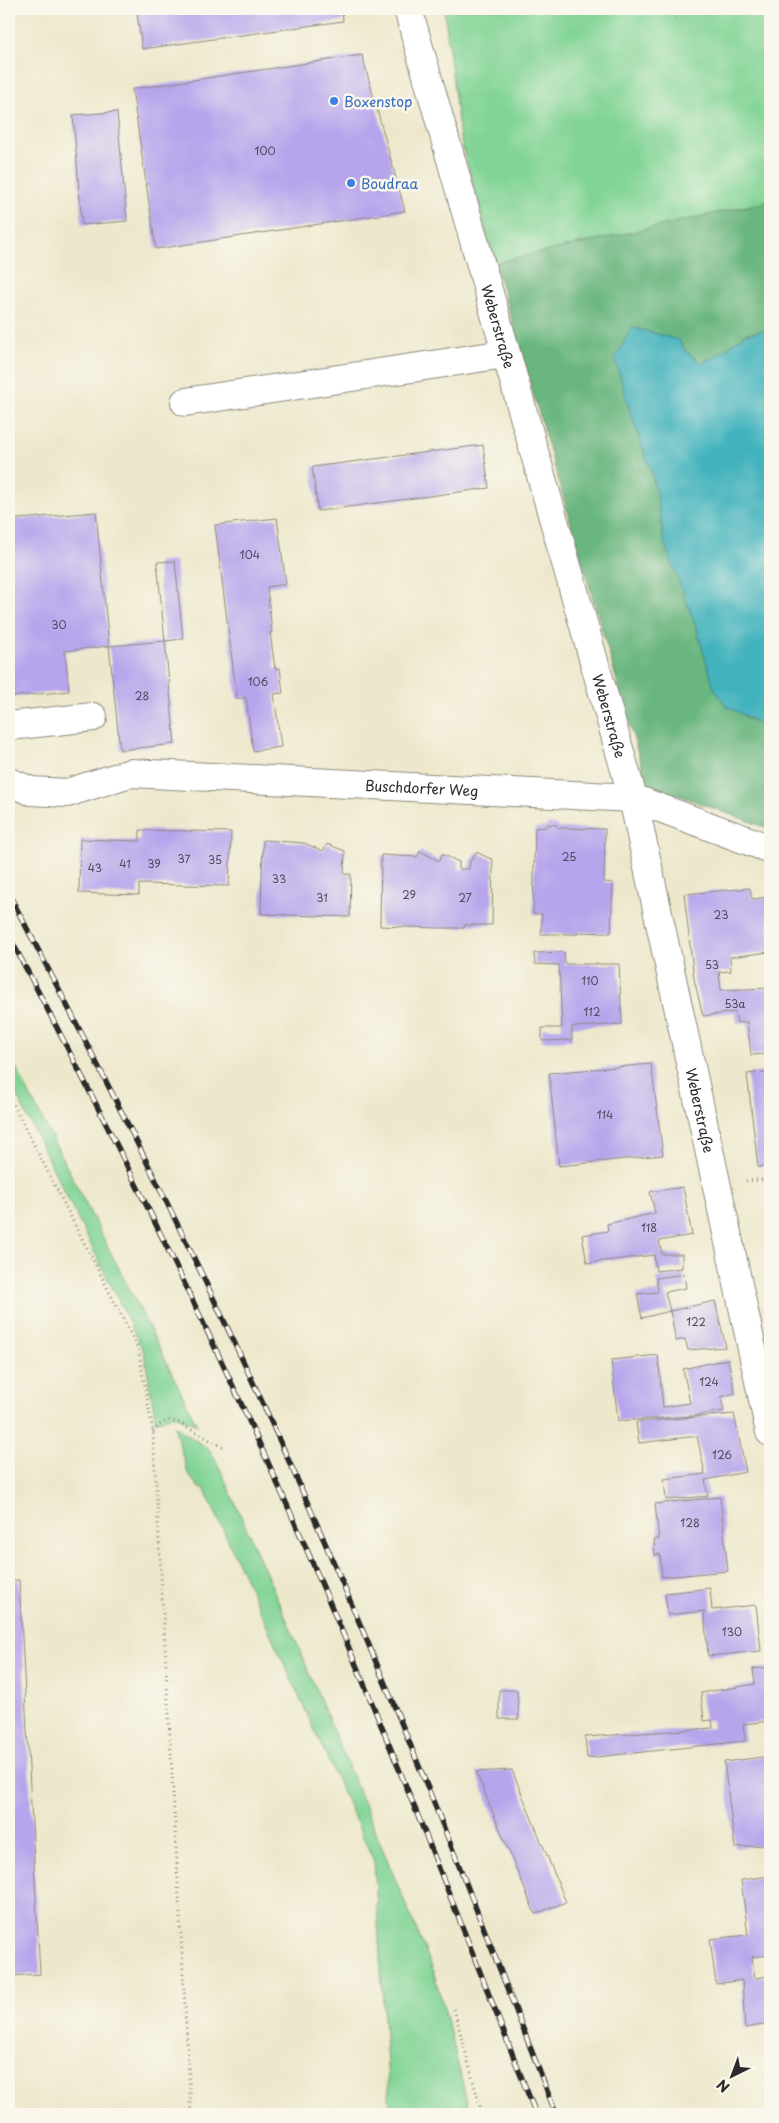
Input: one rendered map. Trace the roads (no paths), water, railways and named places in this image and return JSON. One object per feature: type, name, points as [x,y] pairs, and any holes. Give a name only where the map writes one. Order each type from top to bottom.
[{"type":"street","name":"Weberstraße","points":[[408,9],[633,798],[770,1432]]},
{"type":"street","points":[[185,402],[505,354]]},
{"type":"street","points":[[9,726],[93,717]]},
{"type":"street","name":"Buschdorfer Weg","points":[[9,782],[31,791],[67,793],[130,773],[633,798],[770,849]]},
{"type":"water","points":[[632,327],[679,340],[686,352],[702,363],[721,353],[745,334],[770,329],[770,729],[726,706],[714,688],[696,627],[664,542],[652,473],[630,412],[615,358]]},
{"type":"railway","points":[[9,894],[164,1196],[238,1349],[308,1504],[405,1731],[556,2114]]},
{"type":"railway","points":[[9,936],[153,1219],[288,1507],[384,1733],[536,2114]]},
{"type":"place","name":"Boxenstop","points":[[334,101]]},
{"type":"place","name":"Boudraa","points":[[351,183]]}]
